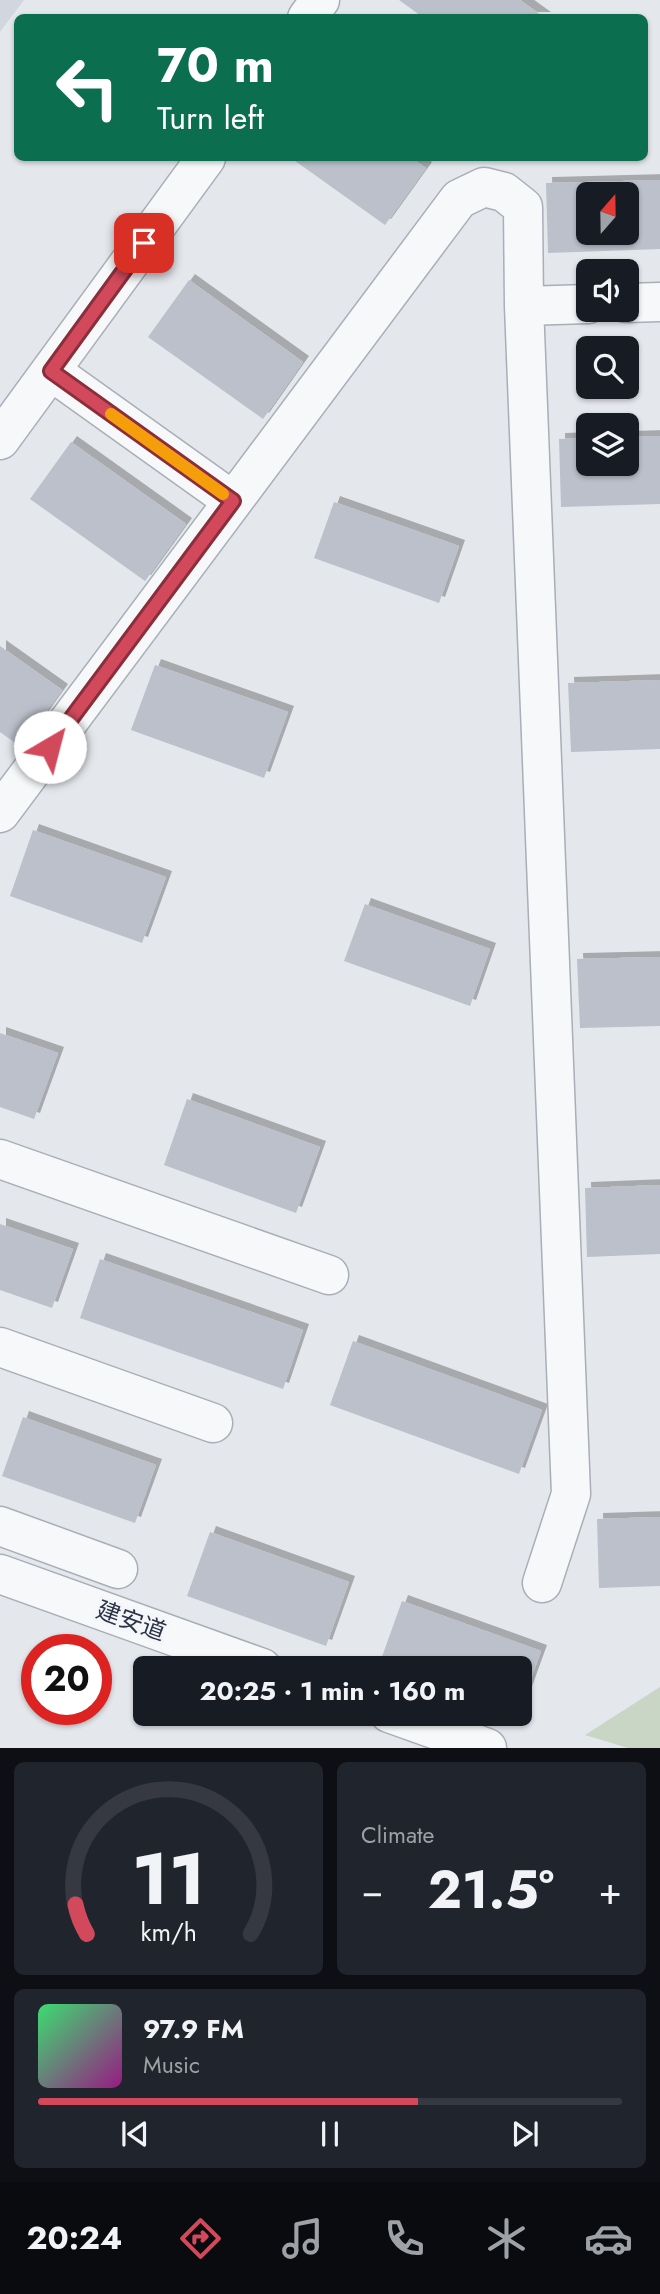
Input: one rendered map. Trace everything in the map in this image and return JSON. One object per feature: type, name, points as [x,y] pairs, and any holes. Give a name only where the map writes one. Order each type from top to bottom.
[{"type":"street","points":[[0,440],[204,161]]},
{"type":"street","points":[[0,813],[459,199],[484,187],[504,192],[523,207],[524,306],[571,1494],[542,1583]]},
{"type":"street","points":[[639,303],[660,302]]},
{"type":"street","points":[[524,306],[576,304]]},
{"type":"street","points":[[51,371],[233,501]]},
{"type":"street","points":[[0,1159],[329,1275]]},
{"type":"street","points":[[0,1347],[213,1423]]},
{"type":"street","points":[[0,1526],[118,1569]]},
{"type":"street","name":"建安道","points":[[0,1574],[229,1656]]},
{"type":"street","points":[[425,1726],[487,1748]]},
{"type":"shaded area","points":[[0,0],[24,0],[0,32]]},
{"type":"green space","points":[[660,1687],[660,1748],[628,1748],[585,1735]]},
{"type":"building","points":[[399,0],[520,0],[539,14],[418,14]]},
{"type":"building","points":[[295,161],[416,161],[426,168],[385,225]]},
{"type":"building","points":[[660,180],[660,249],[548,253],[546,183],[576,182],[576,245],[639,245],[639,182],[584,182]]},
{"type":"building","points":[[189,280],[303,362],[263,419],[148,337]]},
{"type":"building","points":[[660,436],[660,504],[561,507],[559,439],[576,438],[576,476],[639,476],[639,437]]},
{"type":"building","points":[[71,442],[186,524],[145,581],[30,499]]},
{"type":"building","points":[[334,502],[459,546],[439,603],[314,558]]},
{"type":"building","points":[[0,646],[62,690],[21,747],[0,732]]},
{"type":"building","points":[[155,665],[288,712],[264,778],[131,730]]},
{"type":"building","points":[[660,680],[660,749],[571,752],[568,683]]},
{"type":"building","points":[[33,830],[166,877],[142,943],[10,896]]},
{"type":"building","points":[[365,904],[490,949],[470,1006],[344,961]]},
{"type":"building","points":[[660,957],[660,1026],[580,1028],[577,959]]},
{"type":"building","points":[[0,1033],[58,1053],[34,1119],[0,1107]]},
{"type":"building","points":[[187,1099],[320,1147],[296,1213],[164,1165]]},
{"type":"building","points":[[660,1185],[660,1254],[587,1257],[585,1188]]},
{"type":"building","points":[[0,1224],[73,1249],[52,1308],[0,1290]]},
{"type":"building","points":[[100,1259],[303,1330],[283,1389],[80,1318]]},
{"type":"building","points":[[353,1341],[542,1410],[519,1474],[330,1405]]},
{"type":"building","points":[[23,1417],[156,1465],[135,1523],[2,1476]]},
{"type":"building","points":[[660,1517],[660,1586],[599,1588],[597,1519]]},
{"type":"building","points":[[210,1532],[349,1582],[326,1646],[187,1596]]},
{"type":"building","points":[[402,1601],[541,1651],[532,1676],[532,1656],[382,1656]]},
{"type":"slow traffic","points":[[111,414],[223,494]]},
{"type":"route","points":[[50,747],[233,501],[51,371],[144,243]]}]
